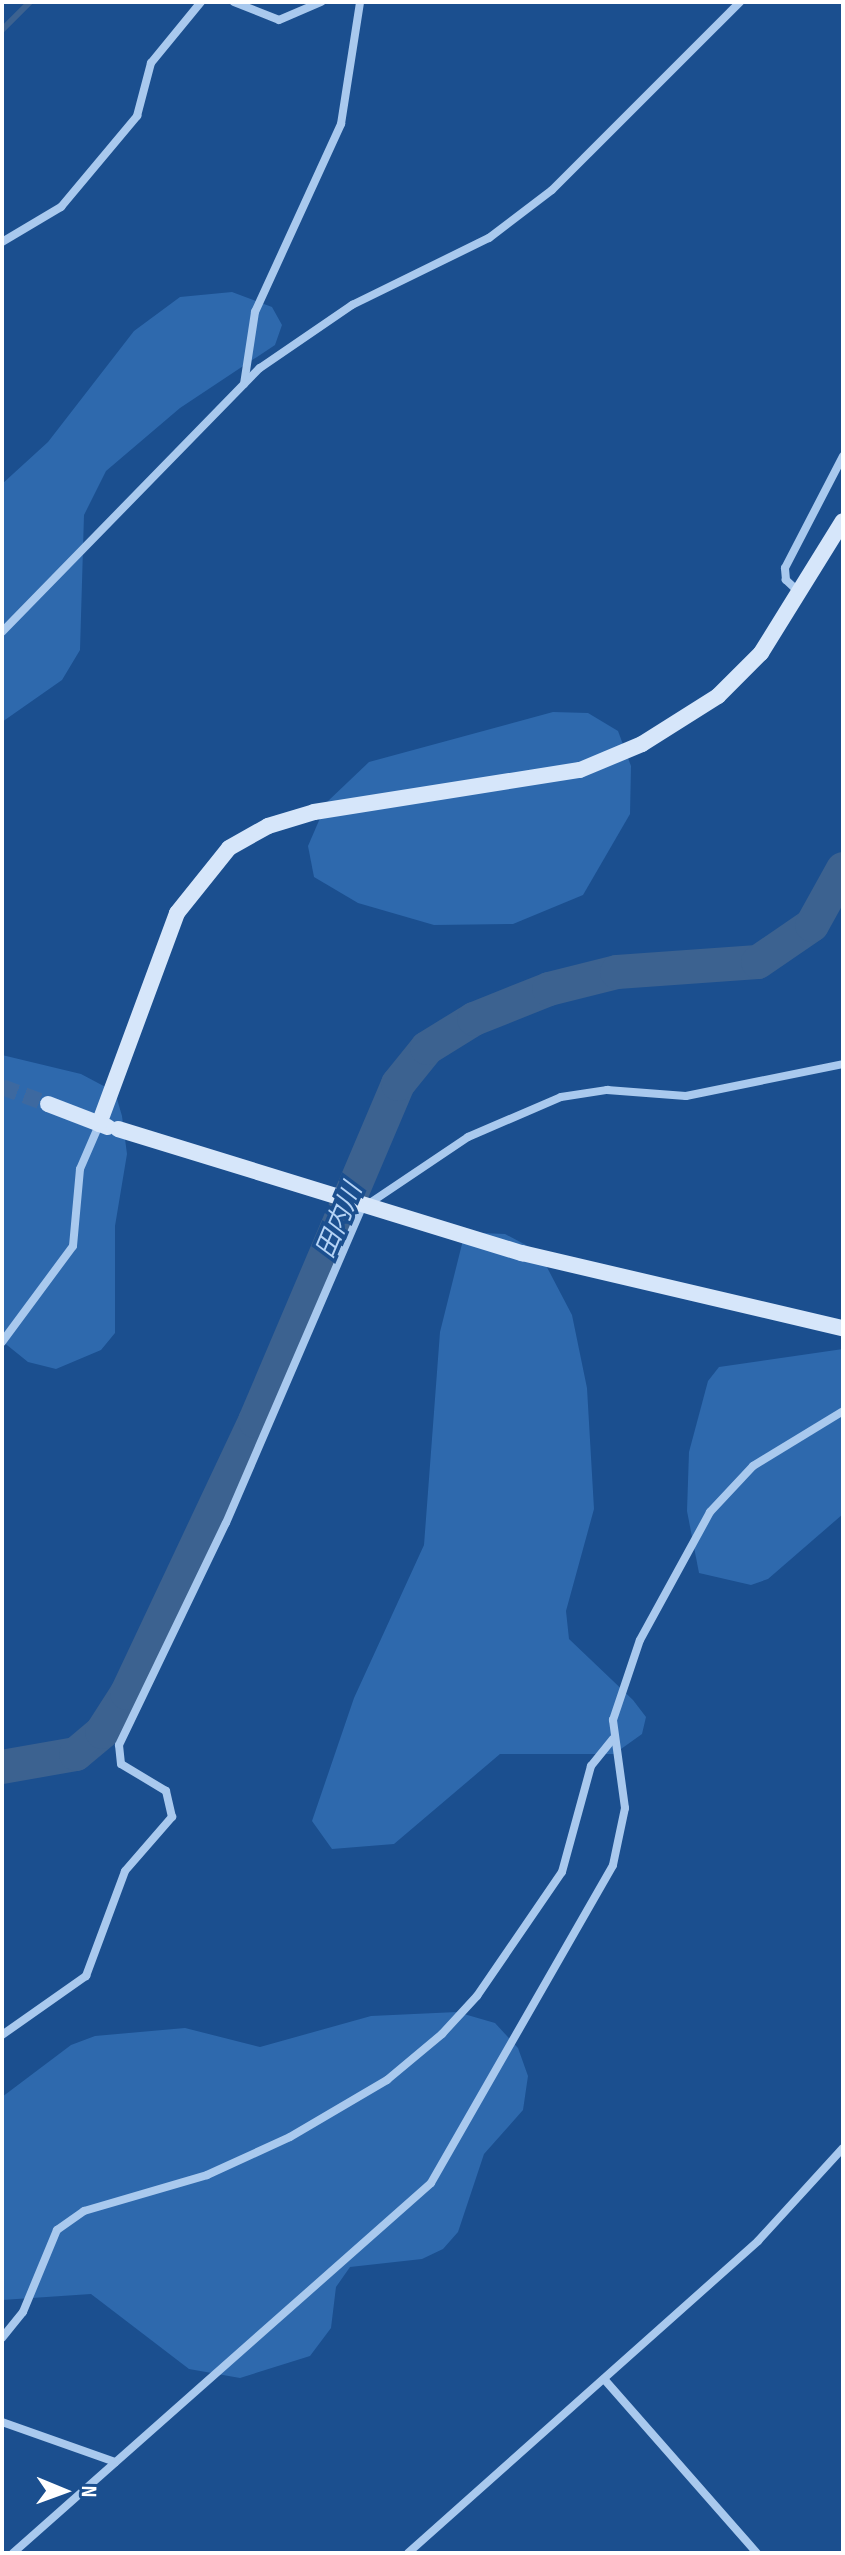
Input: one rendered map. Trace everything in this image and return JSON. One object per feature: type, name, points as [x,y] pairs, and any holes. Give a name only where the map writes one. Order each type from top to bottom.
[{"type":"street","points":[[2,242],[61,207],[137,116],[151,63],[201,2]]},
{"type":"street","points":[[234,2],[279,20],[321,2]]},
{"type":"street","points":[[244,385],[255,312],[341,124],[360,2]]},
{"type":"street","points":[[2,632],[244,385],[297,339],[489,238],[552,190],[740,2]]},
{"type":"street","points":[[801,594],[786,580],[785,568],[843,456]]},
{"type":"street","points":[[2,1342],[73,1246],[80,1169],[177,913],[229,848],[268,826],[314,812],[580,770],[642,744],[718,696],[761,653],[801,594],[843,521]]},
{"type":"street","points":[[2,2035],[86,1976],[125,1871],[172,1817],[166,1791],[121,1764],[119,1745],[226,1523],[361,1209],[468,1137],[561,1097],[607,1090],[686,1096],[843,1064]]},
{"type":"street","points":[[48,1104],[99,1124],[522,1253],[843,1328]]},
{"type":"street","points":[[13,2553],[431,2183],[613,1865],[625,1808],[613,1739],[617,1702],[640,1640],[710,1512],[753,1466],[843,1411]]},
{"type":"street","points":[[2,2338],[23,2312],[57,2230],[84,2211],[207,2175],[290,2137],[387,2080],[442,2034],[477,1996],[562,1872],[591,1766],[613,1739]]},
{"type":"street","points":[[408,2553],[758,2241],[843,2148]]},
{"type":"street","points":[[604,2379],[757,2553]]},
{"type":"street","points":[[2,2422],[115,2462]]},
{"type":"shaded area","points":[[232,292],[272,307],[282,325],[275,345],[180,408],[106,471],[84,515],[80,650],[62,680],[2,722],[2,484],[48,442],[134,331],[180,297]]},
{"type":"shaded area","points":[[553,712],[588,713],[618,731],[631,766],[630,814],[583,895],[513,924],[434,925],[358,903],[314,877],[308,846],[327,802],[369,762]]},
{"type":"shaded area","points":[[2,1055],[81,1074],[115,1092],[122,1116],[127,1154],[115,1226],[115,1333],[101,1350],[56,1369],[28,1362],[2,1341]]},
{"type":"shaded area","points":[[481,1233],[505,1234],[539,1252],[572,1315],[587,1388],[594,1509],[566,1611],[569,1639],[633,1700],[646,1717],[642,1734],[614,1754],[500,1754],[394,1844],[332,1849],[312,1821],[354,1698],[424,1545],[440,1332],[463,1240]]},
{"type":"shaded area","points":[[843,1349],[843,1514],[768,1579],[751,1585],[699,1573],[687,1511],[689,1452],[708,1381],[719,1367]]},
{"type":"shaded area","points":[[457,2012],[495,2023],[518,2048],[528,2076],[523,2110],[484,2154],[458,2232],[443,2249],[422,2259],[350,2267],[336,2287],[331,2328],[310,2356],[240,2378],[189,2369],[91,2294],[2,2300],[2,2097],[71,2045],[95,2036],[185,2028],[260,2047],[371,2016]]},
{"type":"waterway","points":[[2,30],[30,2]]},
{"type":"waterway","name":"田内川","points":[[2,1767],[76,1754],[102,1732],[127,1693],[255,1421],[398,1084],[427,1048],[474,1019],[549,989],[617,972],[758,962],[812,925],[843,869]]},
{"type":"tunnel","points":[[2,1087],[48,1104]]}]
